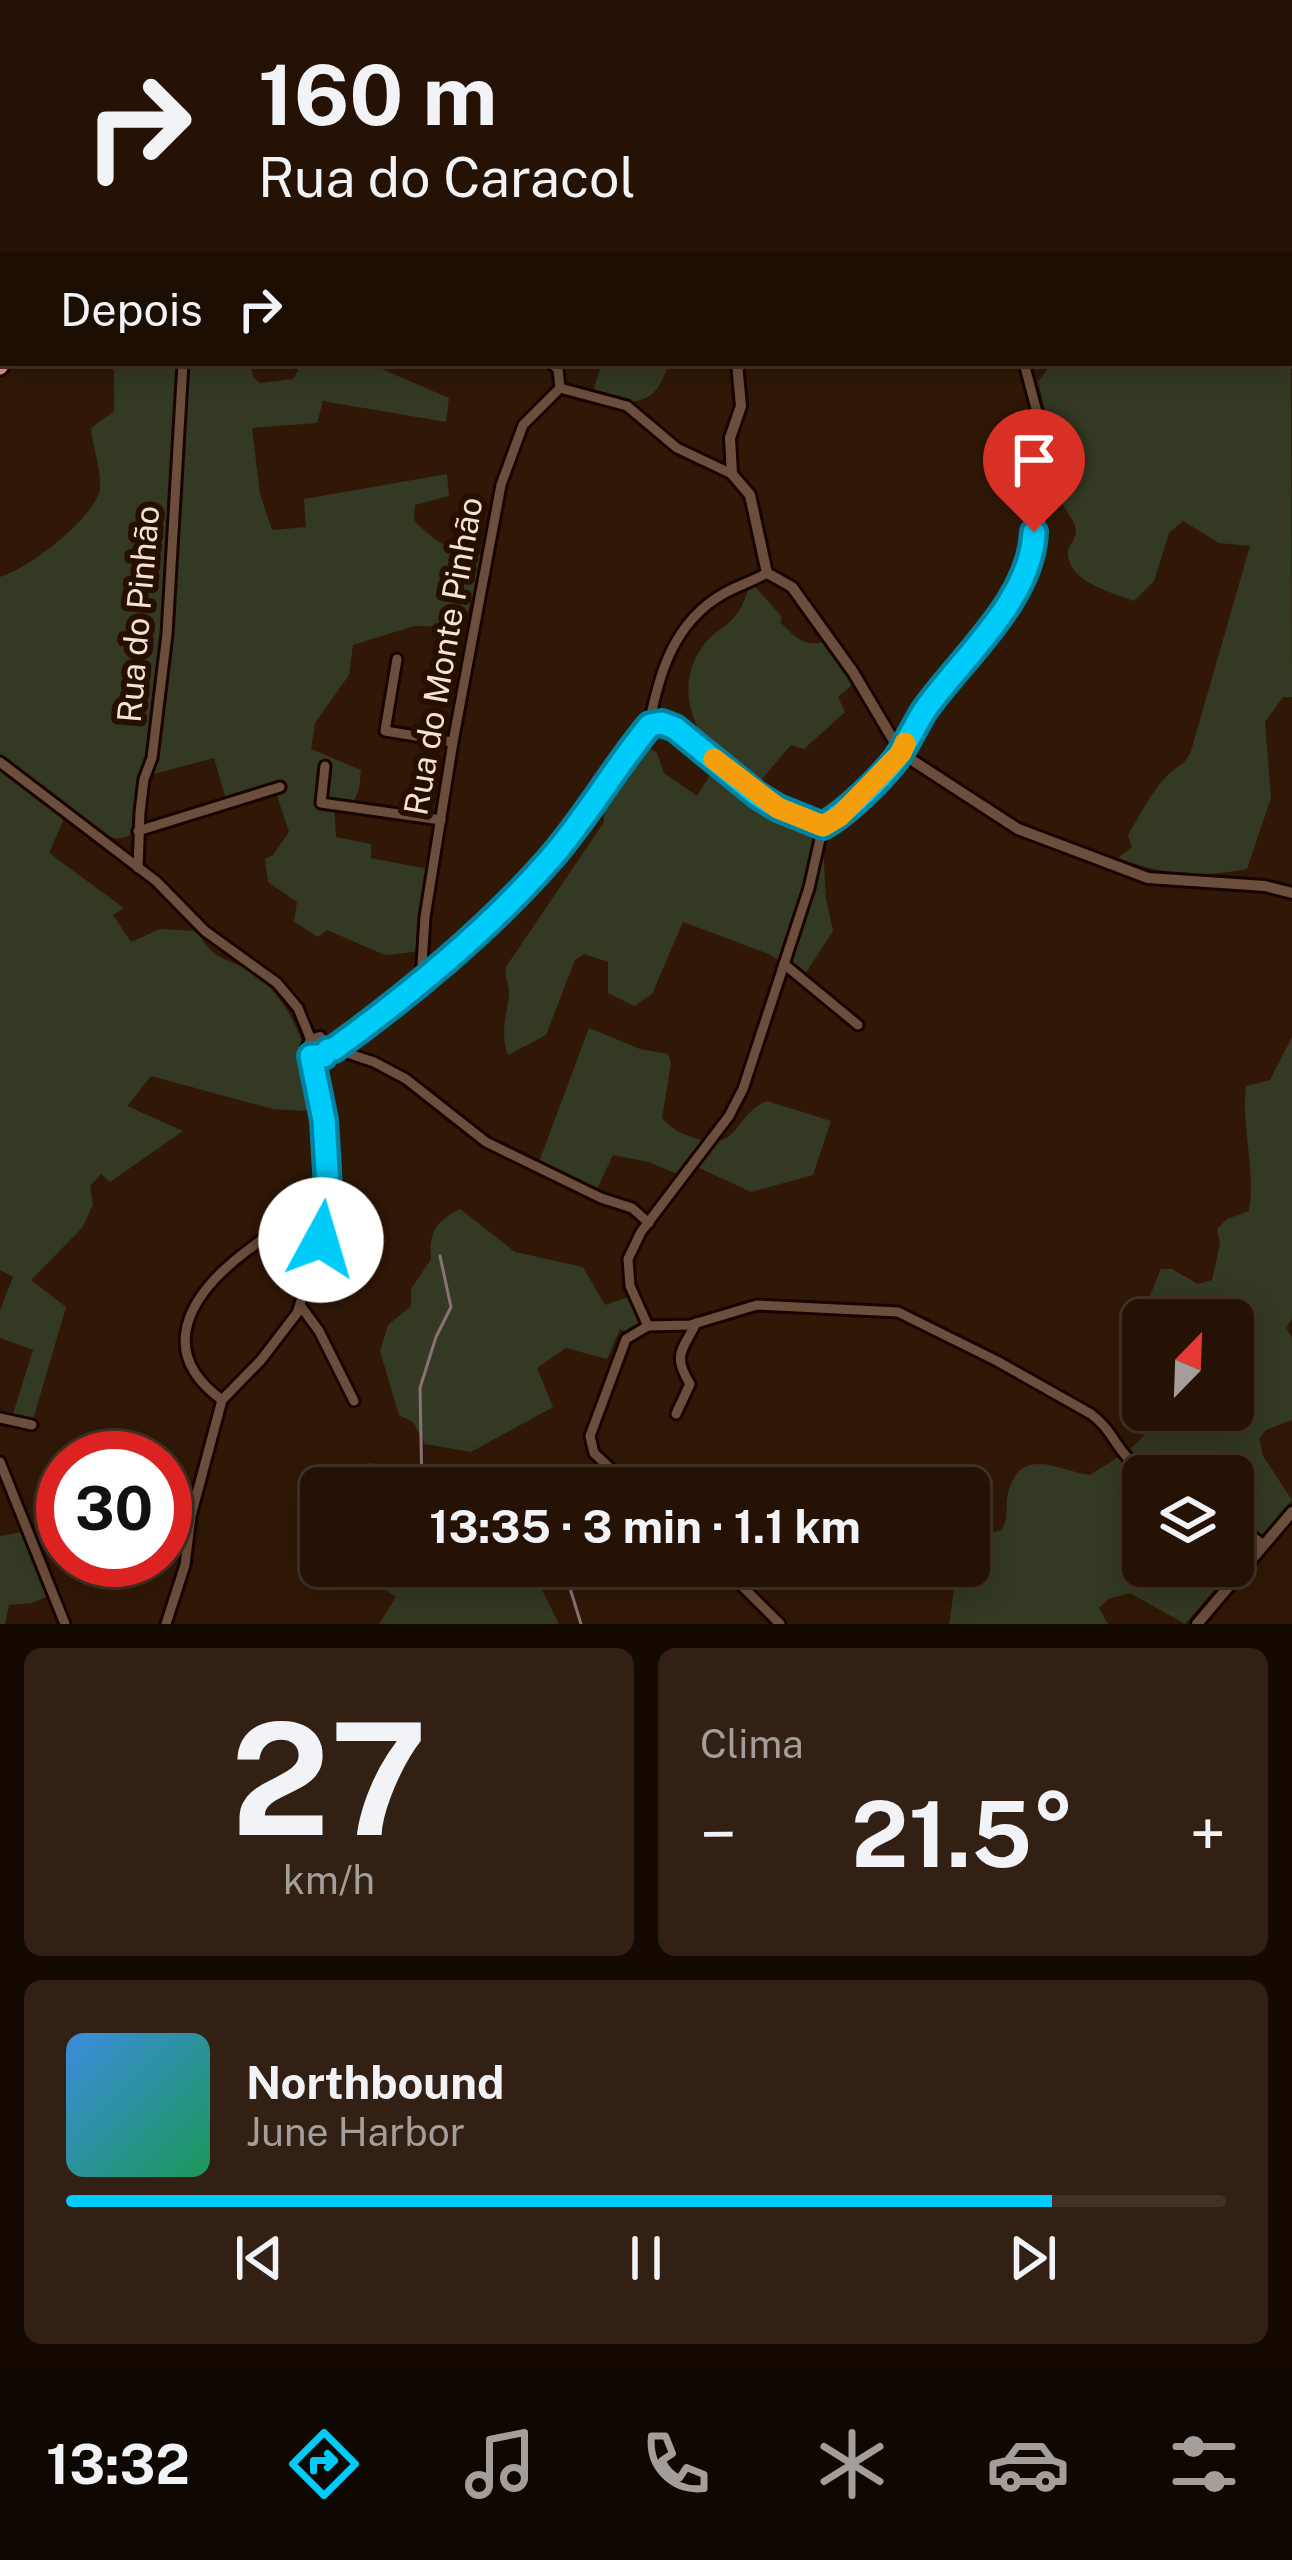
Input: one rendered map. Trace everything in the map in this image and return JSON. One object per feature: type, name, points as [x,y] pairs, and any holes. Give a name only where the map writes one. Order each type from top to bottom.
[{"type":"street","name":"Rua do Pinhão","points":[[138,868],[144,779],[152,758],[167,634],[182,366]]},
{"type":"street","points":[[554,366],[560,388],[627,406],[677,448],[732,475],[750,495],[767,573],[793,587],[853,672],[900,752],[1018,830],[1148,878],[1265,886],[1292,893]]},
{"type":"street","points":[[732,475],[730,438],[741,406],[737,366]]},
{"type":"street","points":[[648,1326],[630,1286],[628,1259],[649,1223],[729,1116],[742,1089],[809,888],[823,826],[840,816],[900,752],[1000,613],[1033,550],[1037,412],[1025,366]]},
{"type":"street","name":"Rua do Monte Pinhão","points":[[421,980],[425,917],[453,742],[511,450],[523,424],[560,388]]},
{"type":"street","points":[[311,1056],[320,1058],[421,980],[549,860],[650,725],[671,645],[701,609],[767,573]]},
{"type":"street","points":[[397,659],[385,731],[453,742]]},
{"type":"street","points":[[650,725],[675,728],[757,795],[823,826]]},
{"type":"street","points":[[0,762],[156,880],[205,931],[277,983],[298,1008],[311,1040],[307,1048],[324,1120],[328,1188],[324,1231],[300,1306],[261,1360],[222,1400],[190,1516],[185,1565],[166,1624]]},
{"type":"street","points":[[325,766],[321,803],[441,820]]},
{"type":"street","points":[[138,831],[280,788]]},
{"type":"street","points":[[784,964],[858,1025]]},
{"type":"street","points":[[311,1040],[324,1039],[331,1050],[374,1062],[406,1079],[486,1142],[601,1198],[632,1208],[649,1223]]},
{"type":"street","points":[[222,1400],[201,1382],[188,1359],[185,1338],[197,1300],[217,1275],[278,1228],[297,1222],[324,1231]]},
{"type":"street","points":[[608,1467],[594,1454],[590,1436],[626,1339],[648,1326],[696,1323],[757,1305],[898,1312],[997,1360],[1091,1414],[1100,1420],[1122,1456]]},
{"type":"street","points":[[300,1306],[320,1331],[354,1401]]},
{"type":"street","points":[[676,1414],[690,1384],[678,1357],[696,1323]]},
{"type":"street","points":[[0,1418],[32,1425]]},
{"type":"street","points":[[0,1462],[65,1624]]},
{"type":"street","points":[[1197,1624],[1292,1512]]},
{"type":"street","points":[[1254,1538],[1261,1544]]},
{"type":"street","points":[[743,1587],[780,1624]]},
{"type":"green space","points":[[114,366],[251,366],[260,383],[293,379],[300,366],[375,366],[449,398],[446,422],[323,401],[317,423],[252,428],[260,494],[272,530],[306,527],[304,499],[447,474],[449,496],[415,505],[414,520],[446,545],[485,555],[464,624],[414,626],[353,645],[349,675],[315,723],[311,749],[361,770],[353,802],[339,800],[334,807],[336,837],[371,844],[371,858],[428,869],[426,880],[431,882],[423,951],[385,955],[327,930],[318,937],[294,922],[297,902],[268,882],[265,859],[289,832],[273,784],[225,796],[214,758],[139,778],[130,835],[105,835],[69,807],[49,853],[124,908],[113,915],[131,942],[160,929],[198,931],[216,955],[269,986],[298,1031],[309,1066],[312,1100],[305,1111],[273,1109],[151,1076],[127,1106],[183,1131],[110,1182],[101,1174],[90,1186],[93,1205],[82,1228],[31,1280],[66,1307],[32,1423],[12,1417],[33,1350],[0,1338],[0,1310],[13,1277],[0,1270],[0,577],[57,542],[93,505],[100,478],[91,428],[114,411]]},
{"type":"green space","points":[[601,366],[667,366],[657,389],[640,400],[591,397]]},
{"type":"green space","points":[[1050,366],[1291,366],[1292,697],[1283,697],[1265,722],[1271,798],[1247,869],[1212,874],[1167,872],[1118,858],[1132,847],[1128,835],[1152,794],[1191,751],[1250,546],[1219,543],[1183,521],[1169,533],[1154,581],[1134,601],[1082,578],[1069,561],[1076,528],[1060,490],[1061,430],[1046,415],[1038,382]]},
{"type":"green space","points":[[751,582],[796,637],[812,643],[827,641],[855,682],[838,697],[845,712],[804,749],[791,745],[750,793],[822,827],[833,931],[805,974],[766,953],[683,922],[652,994],[634,1006],[608,993],[608,962],[584,954],[575,960],[546,1035],[508,1055],[506,967],[604,822],[606,800],[623,771],[644,744],[657,753],[664,773],[697,796],[720,759],[700,732],[688,687],[697,656],[738,612]]},
{"type":"green space","points":[[589,1028],[640,1049],[668,1054],[671,1064],[662,1118],[685,1135],[720,1141],[767,1101],[831,1121],[813,1175],[751,1192],[695,1166],[684,1177],[649,1162],[613,1155],[597,1189],[539,1162]]},
{"type":"green space","points":[[1292,1037],[1292,1318],[1286,1328],[1292,1338],[1292,1420],[1266,1430],[1259,1438],[1263,1456],[1292,1500],[1254,1544],[1254,1455],[1122,1455],[1147,1431],[1254,1431],[1254,1299],[1148,1299],[1161,1269],[1172,1269],[1198,1284],[1212,1280],[1220,1244],[1217,1229],[1227,1219],[1249,1211],[1246,1086],[1270,1080]]},
{"type":"green space","points":[[460,1209],[515,1252],[583,1267],[605,1305],[631,1296],[642,1319],[630,1333],[620,1329],[607,1359],[566,1348],[537,1368],[553,1407],[471,1452],[425,1444],[413,1422],[399,1415],[380,1351],[388,1325],[411,1306],[411,1289],[431,1259],[436,1228]]},
{"type":"green space","points":[[1121,1456],[1122,1587],[1217,1587],[1185,1624],[1130,1593],[1108,1599],[1099,1608],[1108,1624],[949,1624],[952,1587],[990,1587],[990,1533],[1003,1526],[1008,1493],[1022,1469],[1041,1464],[1090,1475]]},
{"type":"green space","points":[[21,1532],[36,1568],[36,1587],[44,1587],[48,1596],[9,1605],[5,1624],[0,1624],[0,1536]]},
{"type":"green space","points":[[381,1587],[540,1587],[559,1624],[379,1624],[396,1597]]},
{"type":"waterway","points":[[422,1467],[420,1388],[451,1307],[440,1256]]},
{"type":"waterway","points":[[570,1587],[581,1624]]},
{"type":"slow traffic","points":[[714,759],[778,808],[823,826],[840,816],[901,753],[905,743]]},
{"type":"route","points":[[321,1240],[328,1188],[324,1120],[311,1056],[324,1056],[376,1020],[512,898],[584,817],[650,725],[675,728],[778,808],[823,826],[840,816],[901,753],[925,711],[1000,613],[1033,550],[1034,532]]}]
